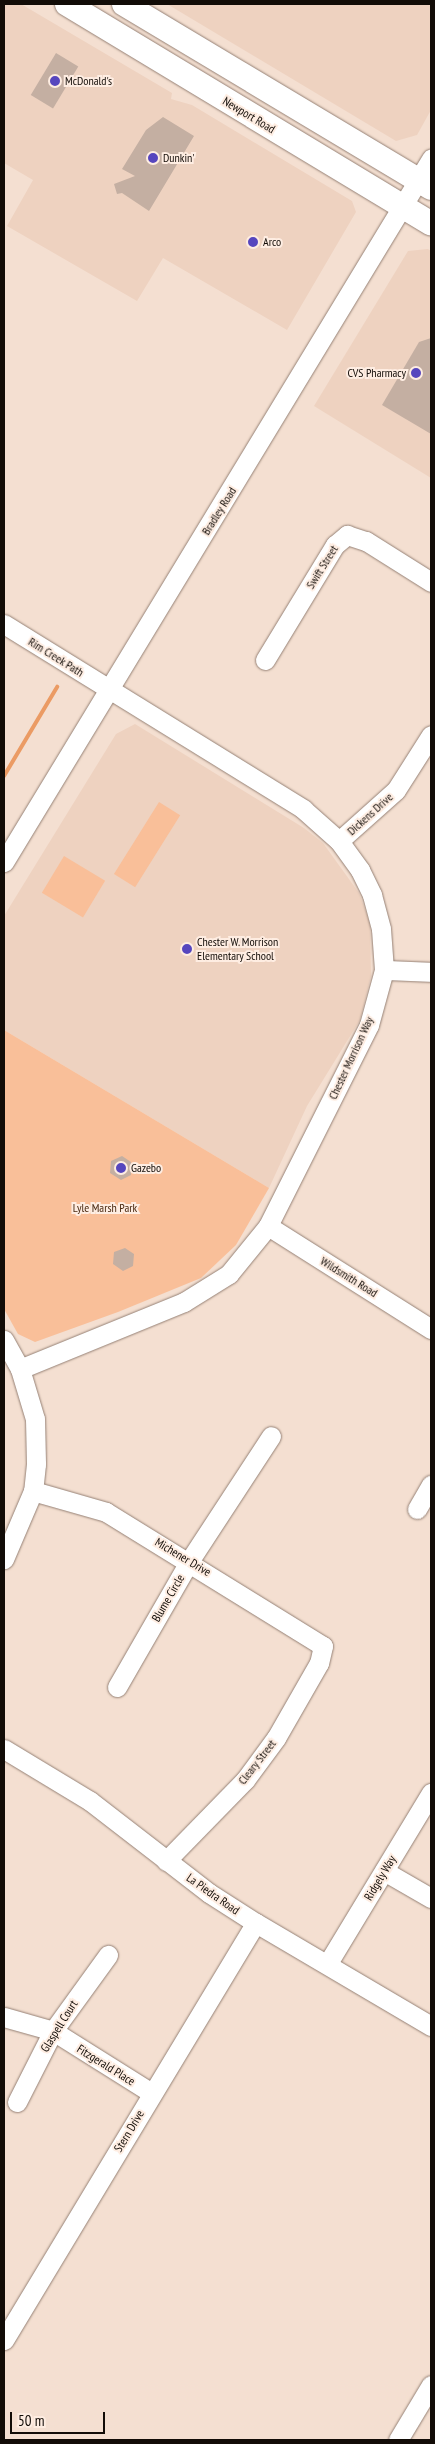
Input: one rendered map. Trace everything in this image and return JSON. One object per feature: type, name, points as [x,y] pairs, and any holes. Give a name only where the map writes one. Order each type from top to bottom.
[{"type":"main road","name":"Newport Road","points":[[67,4],[431,224]]},
{"type":"main road","points":[[96,4],[118,17],[172,32]]},
{"type":"main road","points":[[124,4],[425,184]]},
{"type":"street","name":"Bradley Road","points":[[4,862],[403,207],[425,184],[431,159]]},
{"type":"street","name":"Swift Street","points":[[265,660],[335,545],[347,534],[366,541],[431,582]]},
{"type":"street","name":"Rim Creek Path","points":[[4,624],[108,690]]},
{"type":"street","name":"Chester Morrison Way","points":[[20,1369],[184,1302],[229,1274],[268,1226],[369,1025],[384,970],[381,929],[372,895],[360,870],[339,841],[303,809],[108,690]]},
{"type":"street","name":"Dickens Drive","points":[[339,841],[396,790],[425,760],[431,735]]},
{"type":"street","points":[[384,970],[431,972]]},
{"type":"street","name":"Wildsmith Road","points":[[268,1226],[431,1329]]},
{"type":"street","points":[[4,1340],[20,1369],[35,1419],[33,1491],[4,1559]]},
{"type":"street","name":"Blume Circle","points":[[117,1687],[190,1560],[272,1436]]},
{"type":"street","points":[[417,1509],[431,1485]]},
{"type":"street","name":"Michener Drive","points":[[33,1491],[106,1512],[190,1560],[323,1646]]},
{"type":"street","name":"Cleary Street","points":[[166,1861],[245,1780],[276,1738],[319,1663],[323,1646]]},
{"type":"street","name":"La Piedra Road","points":[[4,1749],[90,1801],[166,1861],[256,1923],[328,1963],[431,2026]]},
{"type":"street","name":"Ridgely Way","points":[[328,1963],[431,1793]]},
{"type":"street","points":[[384,1871],[431,1898]]},
{"type":"street","name":"Stern Drive","points":[[4,2340],[256,1923]]},
{"type":"street","name":"Glaspell Court","points":[[17,2102],[53,2031],[108,1955]]},
{"type":"street","name":"Fitzgerald Place","points":[[4,2018],[53,2031],[152,2093]]},
{"type":"street","points":[[398,2440],[431,2385]]},
{"type":"shaded area","points":[[4,4],[21,4],[172,93],[171,99],[192,105],[352,201],[356,212],[287,330],[163,258],[137,301],[7,226],[33,180],[4,163]]},
{"type":"shaded area","points":[[167,4],[431,4],[431,110],[417,135],[396,141]]},
{"type":"shaded area","points":[[428,249],[431,251],[431,478],[314,406],[408,251]]},
{"type":"shaded area","name":"Chester W. Morrison Elementary School","points":[[135,724],[304,828],[323,843],[359,893],[370,923],[371,976],[360,1020],[307,1106],[269,1188],[4,1030],[4,916],[116,734]]},
{"type":"green space","points":[[159,802],[180,815],[135,887],[114,874]]},
{"type":"green space","points":[[64,856],[105,881],[83,918],[42,893]]},
{"type":"green space","name":"Lyle Marsh Park","points":[[4,1030],[269,1188],[236,1245],[201,1278],[118,1312],[35,1342],[18,1334],[4,1309]]},
{"type":"building","name":"McDonald's","points":[[56,53],[78,66],[53,108],[31,95]]},
{"type":"building","name":"Dunkin'","points":[[163,117],[194,136],[149,211],[122,193],[117,194],[114,184],[135,176],[122,169],[146,130]]},
{"type":"building","name":"CVS Pharmacy","points":[[431,338],[431,434],[382,405],[419,342]]},
{"type":"building","name":"Gazebo","points":[[122,1156],[131,1162],[131,1175],[121,1180],[110,1173],[111,1161]]},
{"type":"building","points":[[125,1248],[134,1254],[133,1266],[123,1271],[113,1264],[114,1252]]},
{"type":"waterway","points":[[4,776],[57,687]]},
{"type":"place","name":"McDonald's","points":[[55,81]]},
{"type":"place","name":"Dunkin'","points":[[153,158]]},
{"type":"place","name":"Arco","points":[[253,242]]},
{"type":"place","name":"CVS Pharmacy","points":[[416,373]]},
{"type":"place","name":"Chester W. Morrison Elementary School","points":[[187,949]]},
{"type":"place","name":"Gazebo","points":[[121,1168]]}]
